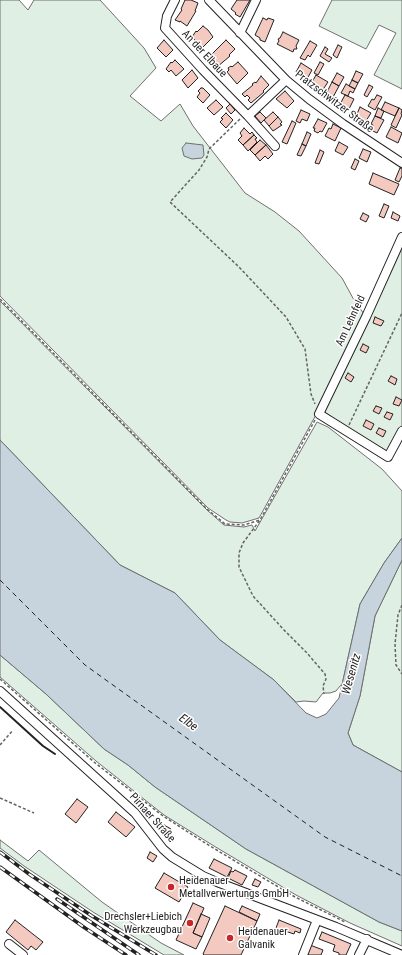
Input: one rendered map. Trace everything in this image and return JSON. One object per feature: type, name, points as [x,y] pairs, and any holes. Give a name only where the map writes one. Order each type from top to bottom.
[{"type":"street","name":"An der Elbaue","points":[[176,0],[167,16],[165,28],[275,146]]},
{"type":"street","name":"Pratzschwitzer Straße","points":[[209,0],[286,80],[343,124],[402,163]]},
{"type":"street","points":[[240,33],[256,0]]},
{"type":"street","points":[[246,115],[286,80]]},
{"type":"street","name":"Am Lehnfeld","points":[[319,414],[366,317],[402,237]]},
{"type":"street","points":[[319,414],[388,457],[402,431]]},
{"type":"street","name":"Pirnaer Straße","points":[[0,691],[134,813],[163,849],[172,857],[203,876],[217,882],[367,939],[402,955]]},
{"type":"street","points":[[303,955],[317,920]]},
{"type":"street","points":[[359,955],[367,939]]},
{"type":"street","points":[[9,944],[23,955]]},
{"type":"path","points":[[246,115],[209,149],[207,157],[199,170],[170,202],[239,267],[286,317],[305,349],[311,394],[319,414],[260,520],[243,543],[239,553],[239,567],[253,596],[325,674],[326,679],[323,686],[324,694]]},
{"type":"path","points":[[0,299],[207,509],[225,524],[244,525],[260,520]]},
{"type":"path","points":[[346,430],[402,313]]},
{"type":"path","points":[[402,606],[398,615],[395,644],[396,665],[402,674]]},
{"type":"path","points":[[0,679],[94,762],[163,816],[295,897],[350,924]]},
{"type":"path","points":[[0,745],[13,730]]},
{"type":"path","points":[[0,798],[34,813]]},
{"type":"green space","points":[[0,0],[19,0],[28,10],[34,0],[100,0],[144,48],[156,68],[130,96],[161,121],[180,104],[193,126],[245,193],[275,212],[299,231],[342,278],[354,300],[364,314],[317,413],[259,518],[242,523],[230,522],[208,508],[0,296]]},
{"type":"green space","points":[[332,0],[402,0],[402,89],[374,75],[396,33],[379,25],[366,49],[319,26]]},
{"type":"green space","points":[[402,243],[402,428],[388,450],[383,452],[323,411]]},
{"type":"green space","points":[[0,301],[207,510],[224,525],[244,527],[252,525],[255,531],[317,422],[328,427],[382,469],[402,491],[402,538],[384,563],[360,604],[342,685],[336,691],[323,693],[316,702],[296,702],[274,680],[220,640],[175,593],[120,565],[0,440]]},
{"type":"green space","points":[[402,560],[402,772],[353,745],[348,733],[360,696],[375,616]]},
{"type":"green space","points":[[0,655],[46,694],[104,749],[128,765],[155,787],[246,849],[379,922],[402,931],[402,946],[350,923],[296,895],[164,815],[96,761],[0,677]]},
{"type":"green space","points":[[0,840],[28,861],[39,850],[102,902],[161,943],[184,955],[164,955],[93,912],[24,866],[0,848]]},
{"type":"water","points":[[186,143],[203,145],[204,155],[202,158],[192,159],[184,156],[182,148]]},
{"type":"water","points":[[0,440],[120,565],[175,593],[220,640],[274,680],[306,713],[317,718],[326,714],[339,698],[360,604],[384,563],[402,538],[402,560],[375,616],[360,696],[348,733],[353,745],[402,772],[402,931],[379,922],[246,849],[155,787],[128,765],[104,749],[46,694],[0,655]]},
{"type":"building","points":[[185,0],[191,0],[198,3],[196,11],[187,26],[180,21],[175,20],[182,10],[181,9]]},
{"type":"building","points":[[237,0],[250,0],[240,17],[231,9]]},
{"type":"building","points":[[263,18],[267,20],[268,18],[274,20],[265,42],[260,40],[260,38],[255,35]]},
{"type":"building","points":[[203,26],[213,37],[202,48],[192,37],[196,31],[197,32]]},
{"type":"building","points":[[283,32],[299,40],[296,46],[297,49],[294,49],[293,52],[277,44],[279,41],[278,39]]},
{"type":"building","points":[[164,40],[173,50],[166,57],[157,48]]},
{"type":"building","points":[[226,40],[235,49],[229,55],[230,56],[217,67],[213,64],[215,62],[212,59],[211,61],[208,58]]},
{"type":"building","points":[[310,41],[317,45],[310,57],[308,55],[305,60],[300,58]]},
{"type":"building","points":[[338,45],[342,47],[337,58],[333,55]]},
{"type":"building","points":[[325,47],[328,49],[325,54],[332,58],[329,62],[320,56]]},
{"type":"building","points":[[175,60],[184,69],[176,76],[171,70],[169,72],[166,69],[171,62],[172,63]]},
{"type":"building","points":[[238,62],[248,73],[237,84],[227,72],[229,70],[228,68],[231,66],[232,67]]},
{"type":"building","points":[[320,62],[324,64],[318,75],[314,73]]},
{"type":"building","points":[[301,63],[312,70],[307,79],[296,72]]},
{"type":"building","points":[[192,70],[198,78],[188,88],[182,80]]},
{"type":"building","points":[[356,71],[363,74],[358,83],[352,80]]},
{"type":"building","points":[[337,73],[344,77],[339,86],[332,82]]},
{"type":"building","points":[[316,75],[328,82],[322,91],[311,84]]},
{"type":"building","points":[[261,76],[269,85],[263,91],[264,92],[251,103],[248,100],[250,98],[247,95],[245,97],[242,94],[253,85],[252,84],[255,82],[256,83]]},
{"type":"building","points":[[352,80],[358,83],[355,89],[349,86]]},
{"type":"building","points":[[332,82],[339,86],[331,101],[324,98]]},
{"type":"building","points":[[346,84],[355,89],[353,93],[350,91],[348,96],[341,93]]},
{"type":"building","points":[[369,85],[373,87],[367,97],[364,95]]},
{"type":"building","points":[[203,88],[210,95],[203,103],[197,97],[200,93],[198,91]]},
{"type":"building","points":[[285,91],[294,101],[287,108],[276,99]]},
{"type":"building","points":[[345,95],[354,99],[348,111],[339,106]]},
{"type":"building","points":[[377,95],[382,97],[375,110],[368,106],[372,99],[374,100]]},
{"type":"building","points":[[216,100],[223,107],[214,115],[207,108]]},
{"type":"building","points":[[385,102],[399,108],[395,116],[381,110]]},
{"type":"building","points":[[230,104],[235,110],[231,114],[226,108]]},
{"type":"building","points":[[360,107],[371,113],[366,121],[356,116]]},
{"type":"building","points":[[378,108],[384,111],[381,118],[375,116]]},
{"type":"building","points":[[399,108],[402,110],[402,115],[396,128],[391,125]]},
{"type":"building","points":[[301,110],[310,114],[307,121],[302,119],[300,123],[296,121]]},
{"type":"building","points":[[260,112],[266,118],[261,123],[255,116]]},
{"type":"building","points":[[273,112],[278,117],[269,126],[264,120]]},
{"type":"building","points":[[226,113],[233,120],[226,128],[220,122],[223,119],[221,118]]},
{"type":"building","points":[[375,116],[384,120],[377,133],[371,130],[373,125],[371,124]]},
{"type":"building","points":[[278,117],[282,122],[280,124],[282,125],[273,131],[269,126]]},
{"type":"building","points":[[318,119],[327,123],[322,132],[320,131],[318,133],[314,131],[315,128],[313,128]]},
{"type":"building","points":[[292,121],[296,123],[287,144],[282,142]]},
{"type":"building","points":[[333,124],[341,128],[335,141],[325,136]]},
{"type":"building","points":[[391,127],[402,133],[398,143],[386,137]]},
{"type":"building","points":[[244,128],[250,134],[252,132],[254,135],[243,145],[238,140],[242,136],[240,133]]},
{"type":"building","points":[[307,132],[311,134],[306,146],[302,144]]},
{"type":"building","points":[[254,135],[257,138],[255,139],[257,142],[248,151],[243,145]]},
{"type":"building","points":[[260,140],[266,145],[255,155],[250,150]]},
{"type":"building","points":[[339,142],[348,147],[343,155],[335,151]]},
{"type":"building","points":[[302,144],[306,146],[301,156],[297,155]]},
{"type":"building","points":[[266,145],[273,154],[268,159],[265,156],[260,161],[255,155]]},
{"type":"building","points":[[363,149],[371,152],[367,162],[359,158]]},
{"type":"building","points":[[320,150],[324,152],[319,164],[315,163]]},
{"type":"building","points":[[355,159],[359,161],[355,170],[351,168]]},
{"type":"building","points":[[400,168],[402,169],[402,176],[399,182],[395,180]]},
{"type":"building","points":[[373,173],[399,184],[394,195],[369,184]]},
{"type":"building","points":[[384,204],[389,206],[384,218],[379,216]]},
{"type":"building","points":[[393,212],[400,216],[398,221],[391,218]]},
{"type":"building","points":[[363,213],[369,216],[366,222],[360,219]]},
{"type":"building","points":[[375,317],[384,321],[381,326],[373,323]]},
{"type":"building","points":[[363,344],[369,347],[366,353],[360,350]]},
{"type":"building","points":[[348,373],[354,377],[351,382],[345,378]]},
{"type":"building","points":[[391,376],[397,379],[395,385],[388,381]]},
{"type":"building","points":[[396,397],[402,400],[399,406],[393,404]]},
{"type":"building","points":[[376,406],[382,408],[379,414],[373,411]]},
{"type":"building","points":[[387,412],[393,414],[390,420],[384,417]]},
{"type":"building","points":[[366,420],[374,424],[371,430],[363,426]]},
{"type":"building","points":[[379,428],[386,431],[383,437],[376,433]]},
{"type":"building","points":[[77,799],[88,807],[76,823],[65,814]]},
{"type":"building","points":[[116,812],[135,827],[126,837],[108,822]]},
{"type":"building","points":[[164,825],[171,829],[167,834],[161,831]]},
{"type":"building","points":[[150,852],[157,856],[153,862],[147,858]]},
{"type":"building","points":[[214,859],[232,868],[227,877],[209,868]]},
{"type":"building","points":[[235,870],[247,876],[242,885],[228,878],[231,871],[233,872]]},
{"type":"building","name":"Heidenauer Metallverwertungs GmbH","points":[[164,873],[188,887],[179,902],[155,888]]},
{"type":"building","points":[[255,879],[261,882],[258,887],[252,885]]},
{"type":"building","name":"Drechsler+Liebich Werkzeugbau","points":[[193,903],[204,908],[193,933],[202,937],[196,949],[176,940]]},
{"type":"building","name":"Heidenauer Galvanik","points":[[225,906],[257,921],[241,955],[204,955],[203,954]]},
{"type":"building","points":[[242,906],[260,914],[257,921],[239,912]]},
{"type":"building","points":[[201,914],[210,918],[202,937],[193,933]]},
{"type":"building","points":[[15,920],[43,942],[36,950],[31,946],[28,950],[6,932]]},
{"type":"building","points":[[279,920],[301,929],[300,933],[295,931],[294,934],[276,928]]},
{"type":"building","points":[[322,932],[351,944],[346,955],[339,955],[339,953],[333,951],[335,945],[319,939]]},
{"type":"building","points":[[310,945],[323,950],[321,955],[306,955]]},
{"type":"ferry route","points":[[0,580],[85,665],[325,837],[402,876]]},
{"type":"railway","points":[[0,852],[29,874],[92,916],[156,955]]},
{"type":"railway","points":[[0,867],[85,928],[126,955]]},
{"type":"railway","points":[[57,899],[139,955]]},
{"type":"wall","points":[[0,707],[43,746],[55,754]]},
{"type":"place","name":"Heidenauer Metallverwertungs GmbH","points":[[171,887]]},
{"type":"place","name":"Drechsler+Liebich Werkzeugbau","points":[[190,923]]},
{"type":"place","name":"Heidenauer Galvanik","points":[[230,938]]},
{"type":"water label","name":"Wesenitz","points":[[352,674]]},
{"type":"water label","name":"Elbe","points":[[188,723]]}]
